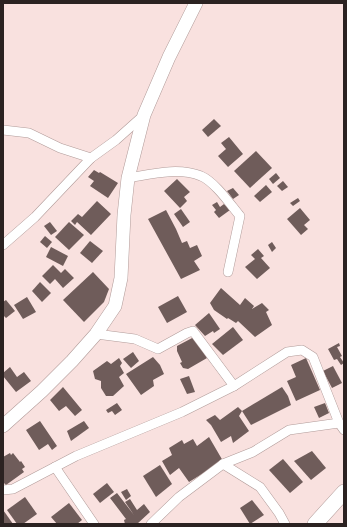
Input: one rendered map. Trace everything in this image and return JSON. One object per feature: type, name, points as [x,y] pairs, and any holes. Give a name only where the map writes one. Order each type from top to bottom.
[{"type":"main road","points":[[3,426],[57,376],[96,334],[114,306],[121,278],[124,215],[128,178],[144,115],[169,57],[196,3]]},
{"type":"main road","points":[[315,524],[344,492]]},
{"type":"street","points":[[3,245],[35,217],[91,158],[116,140],[144,115]]},
{"type":"street","points":[[3,130],[29,133],[60,148],[91,158]]},
{"type":"street","points":[[128,178],[180,171],[202,177],[221,192],[240,216],[228,272]]},
{"type":"street","points":[[96,334],[135,339],[158,349],[187,333],[193,332],[234,386]]},
{"type":"street","points":[[3,490],[13,489],[76,456],[182,412],[234,386],[287,352],[302,350],[313,357],[342,427],[289,430],[253,452],[223,464],[179,497],[151,524]]},
{"type":"street","points":[[223,464],[260,487],[285,524]]},
{"type":"street","points":[[55,467],[94,524]]},
{"type":"building","points":[[214,119],[221,126],[208,137],[202,130]]},
{"type":"building","points":[[229,137],[243,154],[228,167],[218,156],[226,149],[221,143]]},
{"type":"building","points":[[256,151],[272,168],[250,188],[234,171]]},
{"type":"building","points":[[94,170],[118,183],[108,198],[90,186],[94,181],[88,177]]},
{"type":"building","points":[[276,173],[280,178],[273,184],[269,179]]},
{"type":"building","points":[[177,179],[190,192],[184,197],[187,201],[180,208],[164,191]]},
{"type":"building","points":[[283,181],[288,187],[282,191],[277,186]]},
{"type":"building","points":[[266,185],[272,192],[260,202],[254,196]]},
{"type":"building","points":[[233,188],[239,195],[233,199],[227,191]]},
{"type":"building","points":[[298,198],[300,201],[293,206],[290,203]]},
{"type":"building","points":[[97,201],[111,214],[91,235],[77,222],[75,225],[71,221],[78,214],[82,217]]},
{"type":"building","points":[[217,202],[220,207],[224,204],[230,210],[219,218],[214,212],[216,210],[212,205]]},
{"type":"building","points":[[300,208],[310,220],[304,225],[308,229],[301,235],[287,219]]},
{"type":"building","points":[[181,209],[190,222],[183,227],[174,214]]},
{"type":"building","points":[[166,210],[182,243],[187,241],[190,248],[197,245],[202,256],[194,261],[200,270],[181,279],[148,219]]},
{"type":"building","points":[[50,222],[57,231],[51,235],[44,226]]},
{"type":"building","points":[[69,222],[84,235],[69,250],[55,237]]},
{"type":"building","points":[[45,236],[52,242],[47,248],[40,242]]},
{"type":"building","points":[[90,241],[103,251],[92,263],[80,253]]},
{"type":"building","points":[[272,242],[276,248],[272,252],[268,245]]},
{"type":"building","points":[[51,247],[68,256],[63,266],[46,257]]},
{"type":"building","points":[[258,249],[264,256],[261,258],[270,268],[257,279],[245,267],[255,259],[251,255]]},
{"type":"building","points":[[53,265],[61,273],[65,269],[74,278],[63,288],[55,279],[50,284],[42,276]]},
{"type":"building","points":[[93,272],[109,289],[104,302],[84,322],[63,300]]},
{"type":"building","points":[[40,282],[51,293],[42,302],[32,291]]},
{"type":"building","points":[[221,288],[240,305],[245,298],[254,306],[252,309],[262,303],[269,310],[266,312],[272,325],[255,337],[238,321],[236,323],[228,318],[227,319],[214,310],[210,303]]},
{"type":"building","points":[[178,296],[187,312],[167,323],[158,307]]},
{"type":"building","points":[[27,297],[36,312],[23,319],[14,305]]},
{"type":"building","points":[[6,300],[15,311],[6,318],[3,315],[3,302]]},
{"type":"building","points":[[209,313],[220,329],[205,336],[195,325]]},
{"type":"building","points":[[233,327],[243,340],[223,355],[212,344]]},
{"type":"building","points":[[194,337],[207,358],[188,369],[183,368],[180,363],[182,362],[177,351],[177,346]]},
{"type":"building","points":[[339,343],[340,346],[337,347],[342,356],[340,357],[344,363],[341,365],[337,359],[334,360],[328,349]]},
{"type":"building","points":[[133,352],[139,361],[131,368],[123,359]]},
{"type":"building","points":[[153,357],[160,365],[164,374],[153,380],[154,386],[141,395],[126,374]]},
{"type":"building","points":[[119,358],[122,363],[120,366],[124,373],[119,377],[124,386],[113,396],[106,396],[101,388],[101,381],[95,379],[93,371],[107,361],[111,364]]},
{"type":"building","points":[[306,358],[320,390],[296,401],[287,381],[296,377],[291,365]]},
{"type":"building","points":[[333,366],[342,383],[332,388],[323,371]]},
{"type":"building","points":[[10,367],[17,377],[24,372],[31,381],[16,392],[3,376],[3,373]]},
{"type":"building","points":[[189,376],[195,392],[187,394],[180,379]]},
{"type":"building","points":[[63,387],[82,410],[75,416],[66,406],[59,411],[50,400]]},
{"type":"building","points":[[282,387],[288,396],[291,405],[251,425],[242,411]]},
{"type":"building","points":[[117,403],[122,410],[115,415],[112,411],[108,413],[106,410]]},
{"type":"building","points":[[325,403],[329,413],[319,418],[314,407]]},
{"type":"building","points":[[238,407],[242,411],[239,416],[249,431],[233,443],[231,436],[221,442],[211,425],[206,420],[215,415],[220,420]]},
{"type":"building","points":[[40,421],[57,446],[52,450],[48,444],[39,450],[26,430]]},
{"type":"building","points":[[84,421],[89,428],[71,441],[67,431]]},
{"type":"building","points":[[209,437],[223,461],[189,482],[179,468],[170,475],[162,461],[172,455],[169,448],[182,440],[184,444],[193,439],[197,446]]},
{"type":"building","points":[[312,451],[326,468],[311,480],[294,461]]},
{"type":"building","points":[[10,453],[11,455],[13,453],[25,467],[22,469],[24,472],[6,485],[3,482],[3,457]]},
{"type":"building","points":[[283,459],[303,482],[290,493],[269,470]]},
{"type":"building","points":[[160,465],[172,484],[156,497],[143,476]]},
{"type":"building","points":[[107,483],[114,492],[100,503],[93,494]]},
{"type":"building","points":[[127,489],[131,496],[126,500],[121,492]]},
{"type":"building","points":[[117,493],[134,515],[125,502],[130,499],[137,510],[144,504],[150,512],[137,524],[125,524],[124,520],[126,519],[110,498]]},
{"type":"building","points":[[25,497],[37,514],[23,524],[17,524],[7,510]]},
{"type":"building","points":[[252,500],[264,515],[250,524],[240,508]]},
{"type":"building","points":[[69,503],[82,520],[77,524],[57,524],[51,517]]},
{"type":"building","points":[[3,510],[6,514],[13,524],[3,524]]}]
